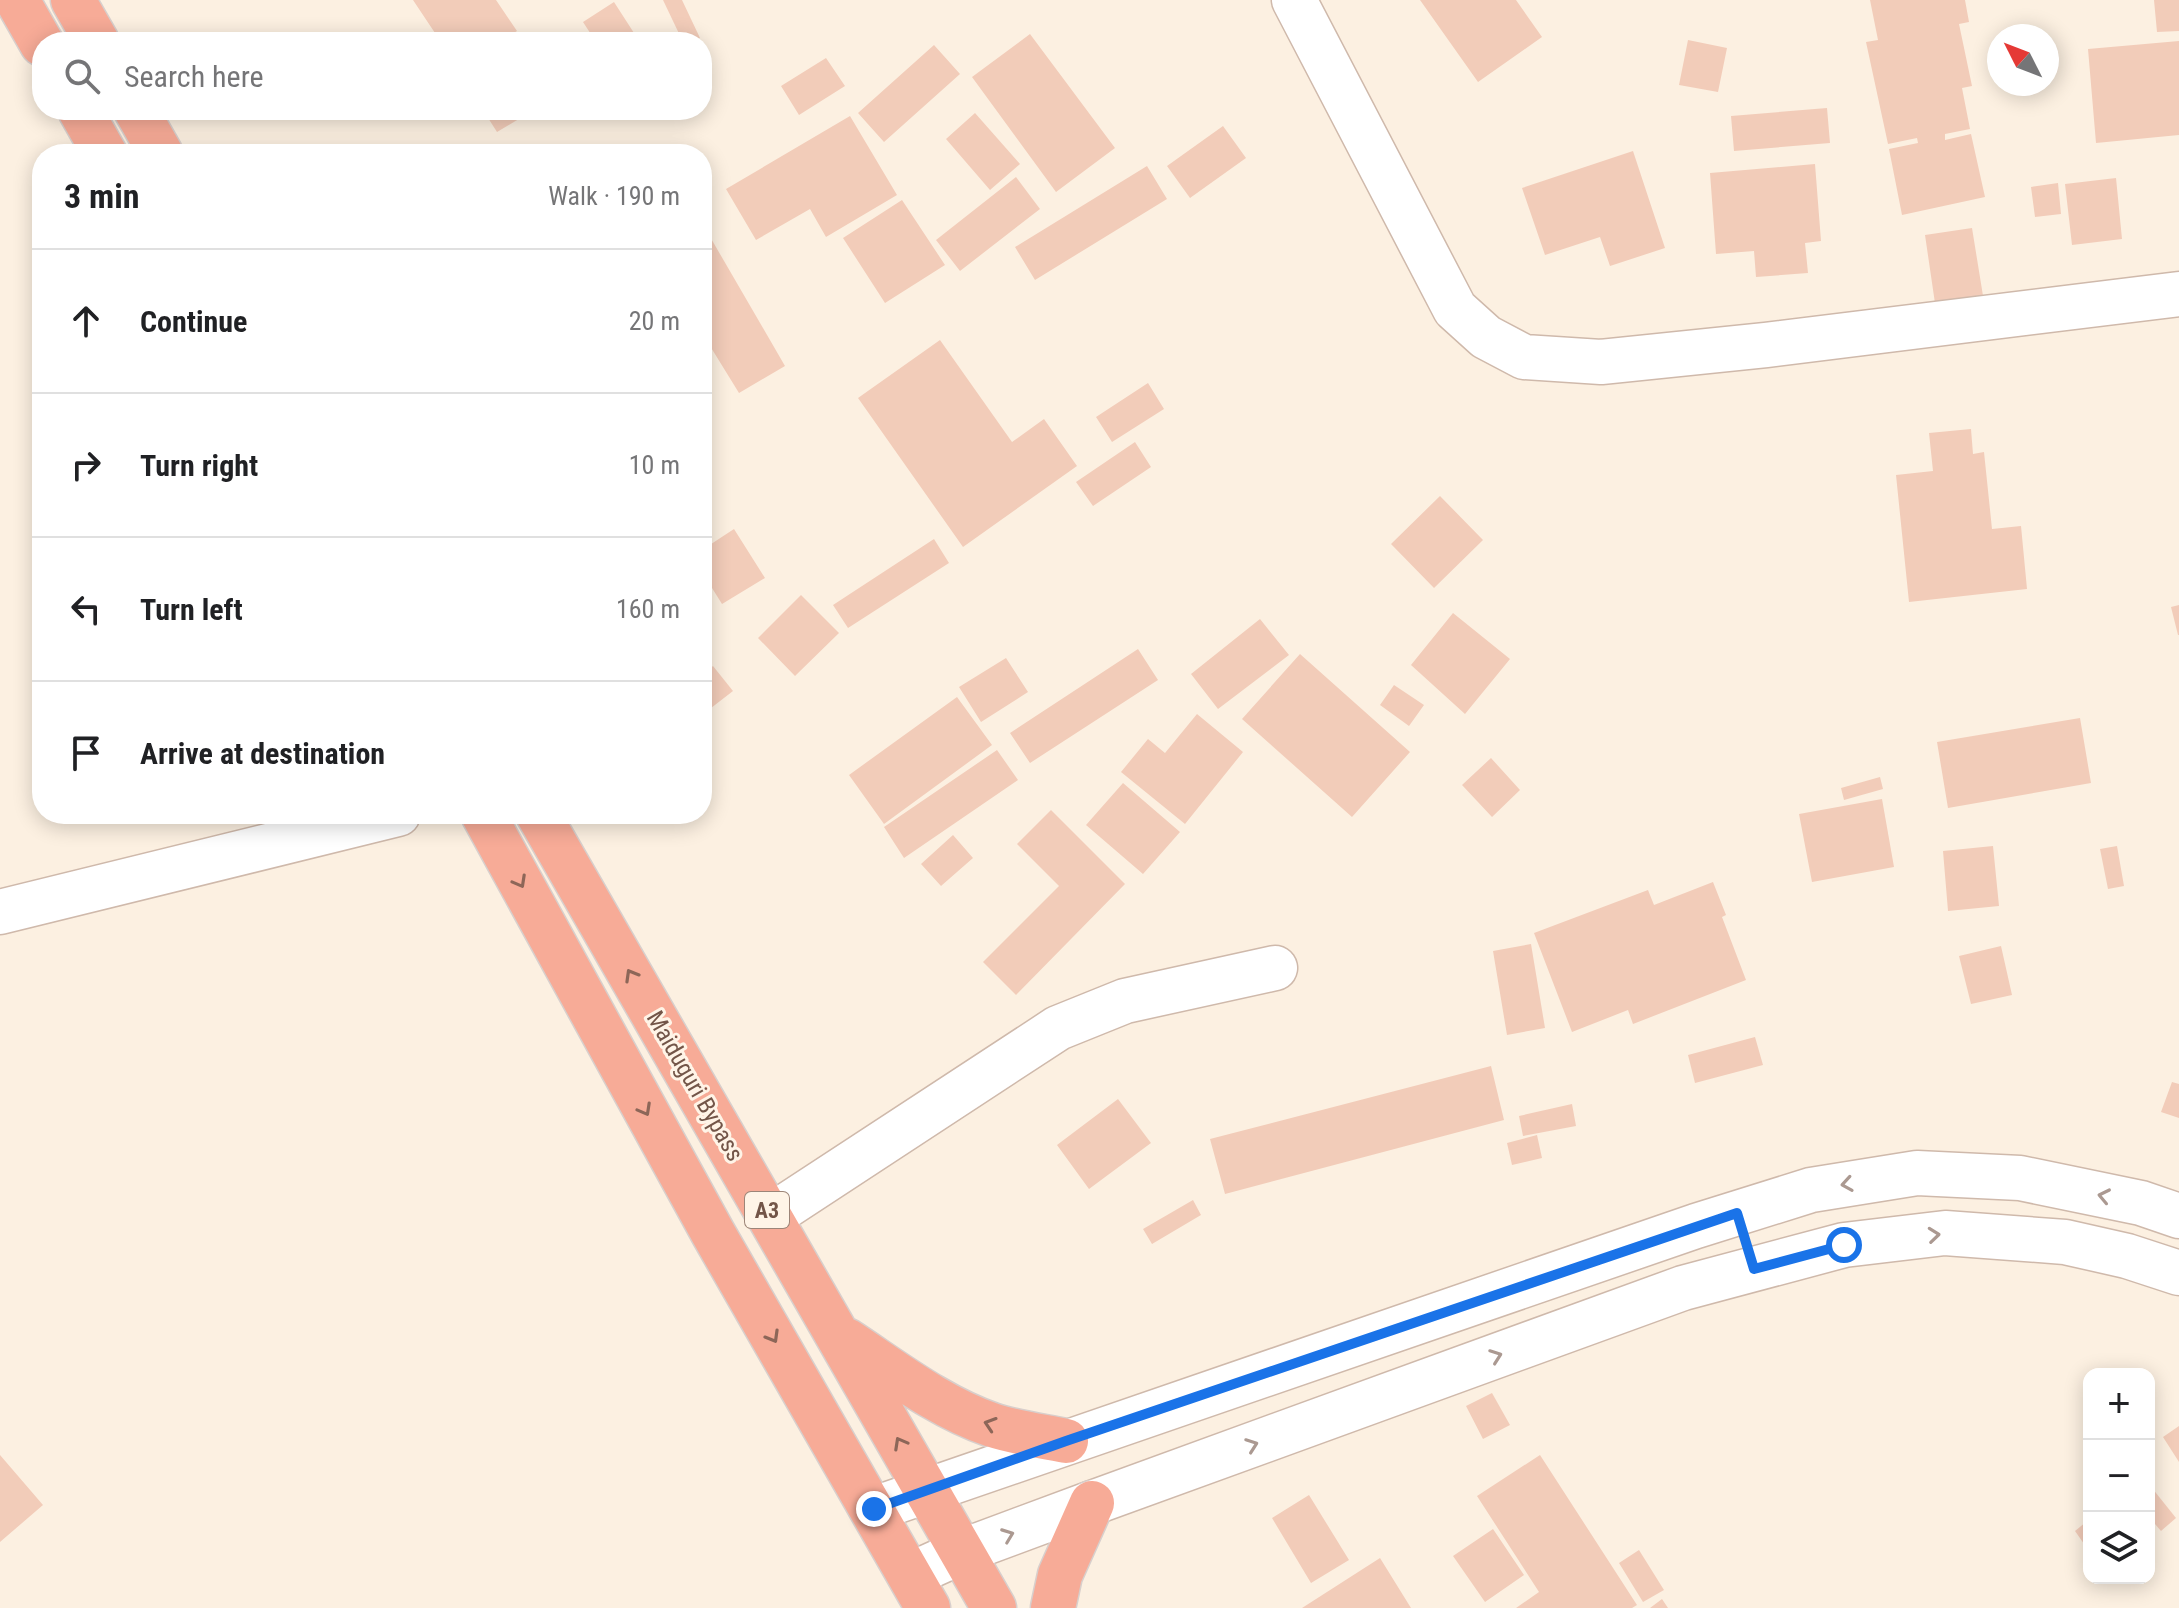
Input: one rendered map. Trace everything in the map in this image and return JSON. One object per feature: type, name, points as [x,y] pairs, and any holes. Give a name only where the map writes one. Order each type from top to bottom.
[{"type":"highway","points":[[17,0],[35,32]]},
{"type":"highway","points":[[73,0],[91,32]]},
{"type":"highway","points":[[86,120],[99,144]]},
{"type":"highway","points":[[142,120],[155,144]]},
{"type":"highway","name":"A3","points":[[488,824],[705,1219],[919,1592]]},
{"type":"highway","name":"Maiduguri Bypass","points":[[544,824],[994,1608]]},
{"type":"highway","points":[[839,1335],[935,1399],[967,1416],[995,1426],[1066,1441]]},
{"type":"highway","points":[[1053,1608],[1060,1575],[1092,1503]]},
{"type":"street","points":[[1294,0],[1455,309],[1486,337],[1524,357],[1601,362],[2179,294]]},
{"type":"street","points":[[0,912],[357,824]]},
{"type":"street","points":[[771,1216],[1058,1028],[1125,1001],[1275,968]]},
{"type":"street","points":[[874,1509],[1066,1441],[1811,1190],[1917,1173],[2020,1178],[2141,1203],[2179,1216]]},
{"type":"street","points":[[1737,1213],[1754,1269]]},
{"type":"street","points":[[919,1592],[963,1551],[1683,1288],[1844,1245],[1945,1233],[2065,1242],[2127,1256],[2179,1273]]},
{"type":"building","points":[[413,0],[496,0],[517,31],[515,32],[434,32]]},
{"type":"building","points":[[663,0],[682,0],[697,32],[678,32]]},
{"type":"building","points":[[1420,0],[1516,0],[1542,37],[1478,82]]},
{"type":"building","points":[[1870,0],[1965,0],[1969,22],[1959,24],[1972,86],[1962,88],[1970,129],[1945,134],[1945,140],[1971,134],[1985,197],[1902,215],[1889,149],[1918,143],[1917,138],[1888,144],[1866,42],[1878,40]]},
{"type":"building","points":[[2154,0],[2179,0],[2179,31],[2157,32]]},
{"type":"building","points":[[614,2],[633,32],[590,32],[583,22]]},
{"type":"building","points":[[1030,34],[1115,148],[1056,192],[972,77]]},
{"type":"building","points":[[1688,40],[1727,48],[1718,92],[1679,85]]},
{"type":"building","points":[[2179,41],[2179,135],[2096,143],[2088,49]]},
{"type":"building","points":[[934,45],[960,74],[884,142],[858,113]]},
{"type":"building","points":[[826,58],[845,86],[799,115],[781,86]]},
{"type":"building","points":[[1827,108],[1830,143],[1734,151],[1731,116]]},
{"type":"building","points":[[975,113],[1020,164],[990,190],[946,139]]},
{"type":"building","points":[[850,116],[897,195],[826,237],[810,209],[756,240],[726,189]]},
{"type":"building","points":[[489,120],[517,120],[497,132]]},
{"type":"building","points":[[1223,126],[1246,158],[1190,198],[1167,166]]},
{"type":"building","points":[[1633,151],[1665,248],[1610,266],[1600,237],[1545,255],[1522,188]]},
{"type":"building","points":[[1815,164],[1821,241],[1805,243],[1808,273],[1756,277],[1754,251],[1716,254],[1710,173]]},
{"type":"building","points":[[1147,166],[1167,199],[1035,280],[1015,247]]},
{"type":"building","points":[[1016,177],[1040,209],[960,271],[936,240]]},
{"type":"building","points":[[2116,178],[2122,239],[2072,245],[2065,184]]},
{"type":"building","points":[[2058,183],[2061,214],[2035,217],[2031,187]]},
{"type":"building","points":[[902,200],[945,265],[885,303],[843,238]]},
{"type":"building","points":[[1972,228],[1984,302],[1936,310],[1925,235]]},
{"type":"building","points":[[712,240],[785,366],[739,393],[712,349]]},
{"type":"building","points":[[940,340],[1012,442],[1044,419],[1077,466],[963,547],[858,398]]},
{"type":"building","points":[[1148,383],[1164,409],[1112,442],[1096,417]]},
{"type":"building","points":[[1971,429],[1973,454],[1984,452],[1992,529],[2021,526],[2027,589],[1909,602],[1896,475],[1933,471],[1929,433]]},
{"type":"building","points":[[1135,442],[1151,467],[1093,506],[1076,482]]},
{"type":"building","points":[[1440,496],[1483,540],[1434,588],[1391,544]]},
{"type":"building","points":[[734,529],[765,578],[722,604],[712,588],[712,543]]},
{"type":"building","points":[[934,539],[949,563],[848,628],[833,605]]},
{"type":"building","points":[[801,595],[839,633],[795,676],[758,638]]},
{"type":"building","points":[[2179,605],[2179,635],[2178,635],[2171,607]]},
{"type":"building","points":[[1453,613],[1510,659],[1465,714],[1411,665]]},
{"type":"building","points":[[1260,619],[1289,655],[1218,709],[1191,674]]},
{"type":"building","points":[[1138,649],[1158,680],[1030,763],[1010,733]]},
{"type":"building","points":[[1300,654],[1410,752],[1352,817],[1242,719]]},
{"type":"building","points":[[1006,658],[1028,692],[981,722],[959,687]]},
{"type":"building","points":[[712,667],[733,691],[712,707]]},
{"type":"building","points":[[1394,685],[1424,705],[1409,726],[1380,705]]},
{"type":"building","points":[[957,697],[992,745],[884,824],[849,775]]},
{"type":"building","points":[[1197,714],[1243,752],[1185,824],[1121,772],[1148,739],[1165,753]]},
{"type":"building","points":[[2080,718],[2091,783],[1948,808],[1937,742]]},
{"type":"building","points":[[997,750],[1018,780],[904,858],[884,827]]},
{"type":"building","points":[[1491,758],[1520,790],[1492,817],[1462,785]]},
{"type":"building","points":[[1880,777],[1883,789],[1844,800],[1841,788]]},
{"type":"building","points":[[1123,783],[1180,832],[1143,874],[1086,825]]},
{"type":"building","points":[[1882,799],[1894,867],[1812,882],[1799,814]]},
{"type":"building","points":[[1051,810],[1125,884],[1016,995],[983,962],[1059,886],[1017,844]]},
{"type":"building","points":[[953,835],[973,858],[941,886],[921,864]]},
{"type":"building","points":[[1993,846],[1999,906],[1948,911],[1943,851]]},
{"type":"building","points":[[2117,846],[2124,886],[2108,889],[2100,849]]},
{"type":"building","points":[[1713,882],[1726,915],[1722,917],[1746,980],[1633,1024],[1628,1010],[1572,1032],[1534,933],[1648,890],[1654,905]]},
{"type":"building","points":[[1531,944],[1545,1028],[1507,1035],[1493,951]]},
{"type":"building","points":[[2001,946],[2012,995],[1971,1004],[1959,956]]},
{"type":"building","points":[[1755,1037],[1763,1065],[1695,1083],[1688,1055]]},
{"type":"building","points":[[1491,1066],[1504,1120],[1225,1194],[1210,1139]]},
{"type":"building","points":[[2172,1082],[2179,1084],[2179,1118],[2161,1112]]},
{"type":"building","points":[[1118,1099],[1151,1143],[1089,1189],[1057,1145]]},
{"type":"building","points":[[1572,1104],[1576,1126],[1523,1136],[1519,1116]]},
{"type":"building","points":[[1537,1135],[1542,1158],[1512,1165],[1507,1143]]},
{"type":"building","points":[[1193,1200],[1201,1215],[1152,1244],[1143,1229]]},
{"type":"building","points":[[1492,1393],[1510,1425],[1483,1439],[1466,1406]]},
{"type":"building","points":[[2179,1426],[2179,1462],[2163,1437]]},
{"type":"building","points":[[0,1455],[43,1505],[0,1542]]},
{"type":"building","points":[[1540,1455],[1637,1605],[1632,1608],[1516,1608],[1539,1592],[1477,1496]]},
{"type":"building","points":[[2155,1492],[2176,1518],[2161,1531],[2155,1524]]},
{"type":"building","points":[[1309,1495],[1349,1560],[1311,1583],[1272,1518]]},
{"type":"building","points":[[2083,1524],[2083,1542],[2075,1531]]},
{"type":"building","points":[[1493,1529],[1524,1575],[1485,1602],[1453,1556]]},
{"type":"building","points":[[1639,1550],[1664,1590],[1643,1602],[1619,1563]]},
{"type":"building","points":[[1380,1558],[1411,1608],[1302,1608]]},
{"type":"building","points":[[1662,1599],[1668,1608],[1650,1608]]},
{"type":"route","points":[[874,1509],[1737,1213],[1754,1269],[1844,1245]]}]
